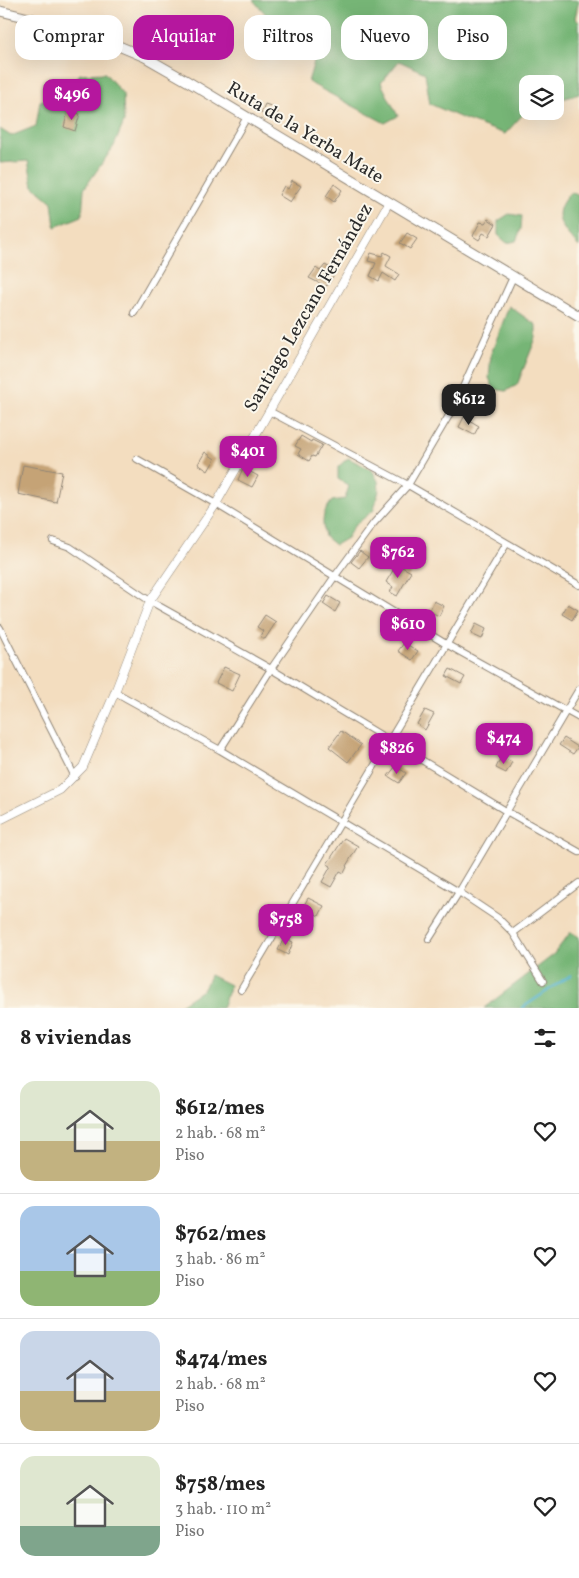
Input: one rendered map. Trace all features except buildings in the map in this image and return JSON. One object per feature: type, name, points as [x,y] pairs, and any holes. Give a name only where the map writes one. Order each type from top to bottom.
[{"type":"main road","name":"Ruta de la Yerba Mate","points":[[0,11],[81,32],[123,47],[165,68],[579,316]]},
{"type":"street","points":[[134,313],[247,117]]},
{"type":"street","name":"Santiago Lezcano Fernández","points":[[0,820],[60,790],[83,767],[115,692],[150,601],[216,504],[389,202]]},
{"type":"street","points":[[220,750],[271,669],[335,576],[373,524],[408,485],[454,407],[513,277]]},
{"type":"street","points":[[269,411],[408,485],[579,585]]},
{"type":"street","points":[[137,459],[216,504],[446,644],[579,718]]},
{"type":"street","points":[[53,541],[70,547],[150,601],[271,669],[506,811],[579,852]]},
{"type":"street","points":[[241,990],[507,543]]},
{"type":"street","points":[[0,628],[75,777]]},
{"type":"street","points":[[429,938],[459,892],[579,689]]},
{"type":"street","points":[[115,692],[220,750],[459,892],[498,918],[513,933],[543,981]]},
{"type":"street","points":[[513,933],[579,883]]},
{"type":"green space","points":[[253,0],[579,0],[575,18],[579,22],[579,94],[564,98],[564,75],[519,75],[519,119],[505,134],[430,104],[425,73],[399,61],[381,83],[398,116],[385,123],[308,82],[314,60],[331,60],[331,15],[267,15]]},
{"type":"green space","points":[[105,73],[123,94],[124,122],[114,146],[84,189],[82,216],[55,227],[52,202],[33,186],[28,161],[0,163],[0,129],[11,136],[36,126],[40,101],[65,94],[80,74]]},
{"type":"green space","points":[[571,192],[579,196],[579,247],[560,221],[560,207]]},
{"type":"green space","points":[[509,214],[522,216],[521,229],[516,241],[507,243],[498,235],[498,221]]},
{"type":"green space","points":[[509,306],[536,325],[536,338],[517,385],[506,391],[494,389],[489,378],[491,354]]},
{"type":"green space","points":[[348,458],[372,470],[378,481],[379,490],[374,510],[354,526],[347,538],[335,545],[325,537],[323,518],[332,501],[345,499],[349,486],[338,479],[338,467]]},
{"type":"green space","points":[[571,932],[579,937],[579,1006],[575,1008],[484,1008],[552,956]]},
{"type":"green space","points":[[210,975],[230,985],[222,1008],[175,1008],[204,989]]},
{"type":"waterway","points":[[522,1008],[571,975]]}]
